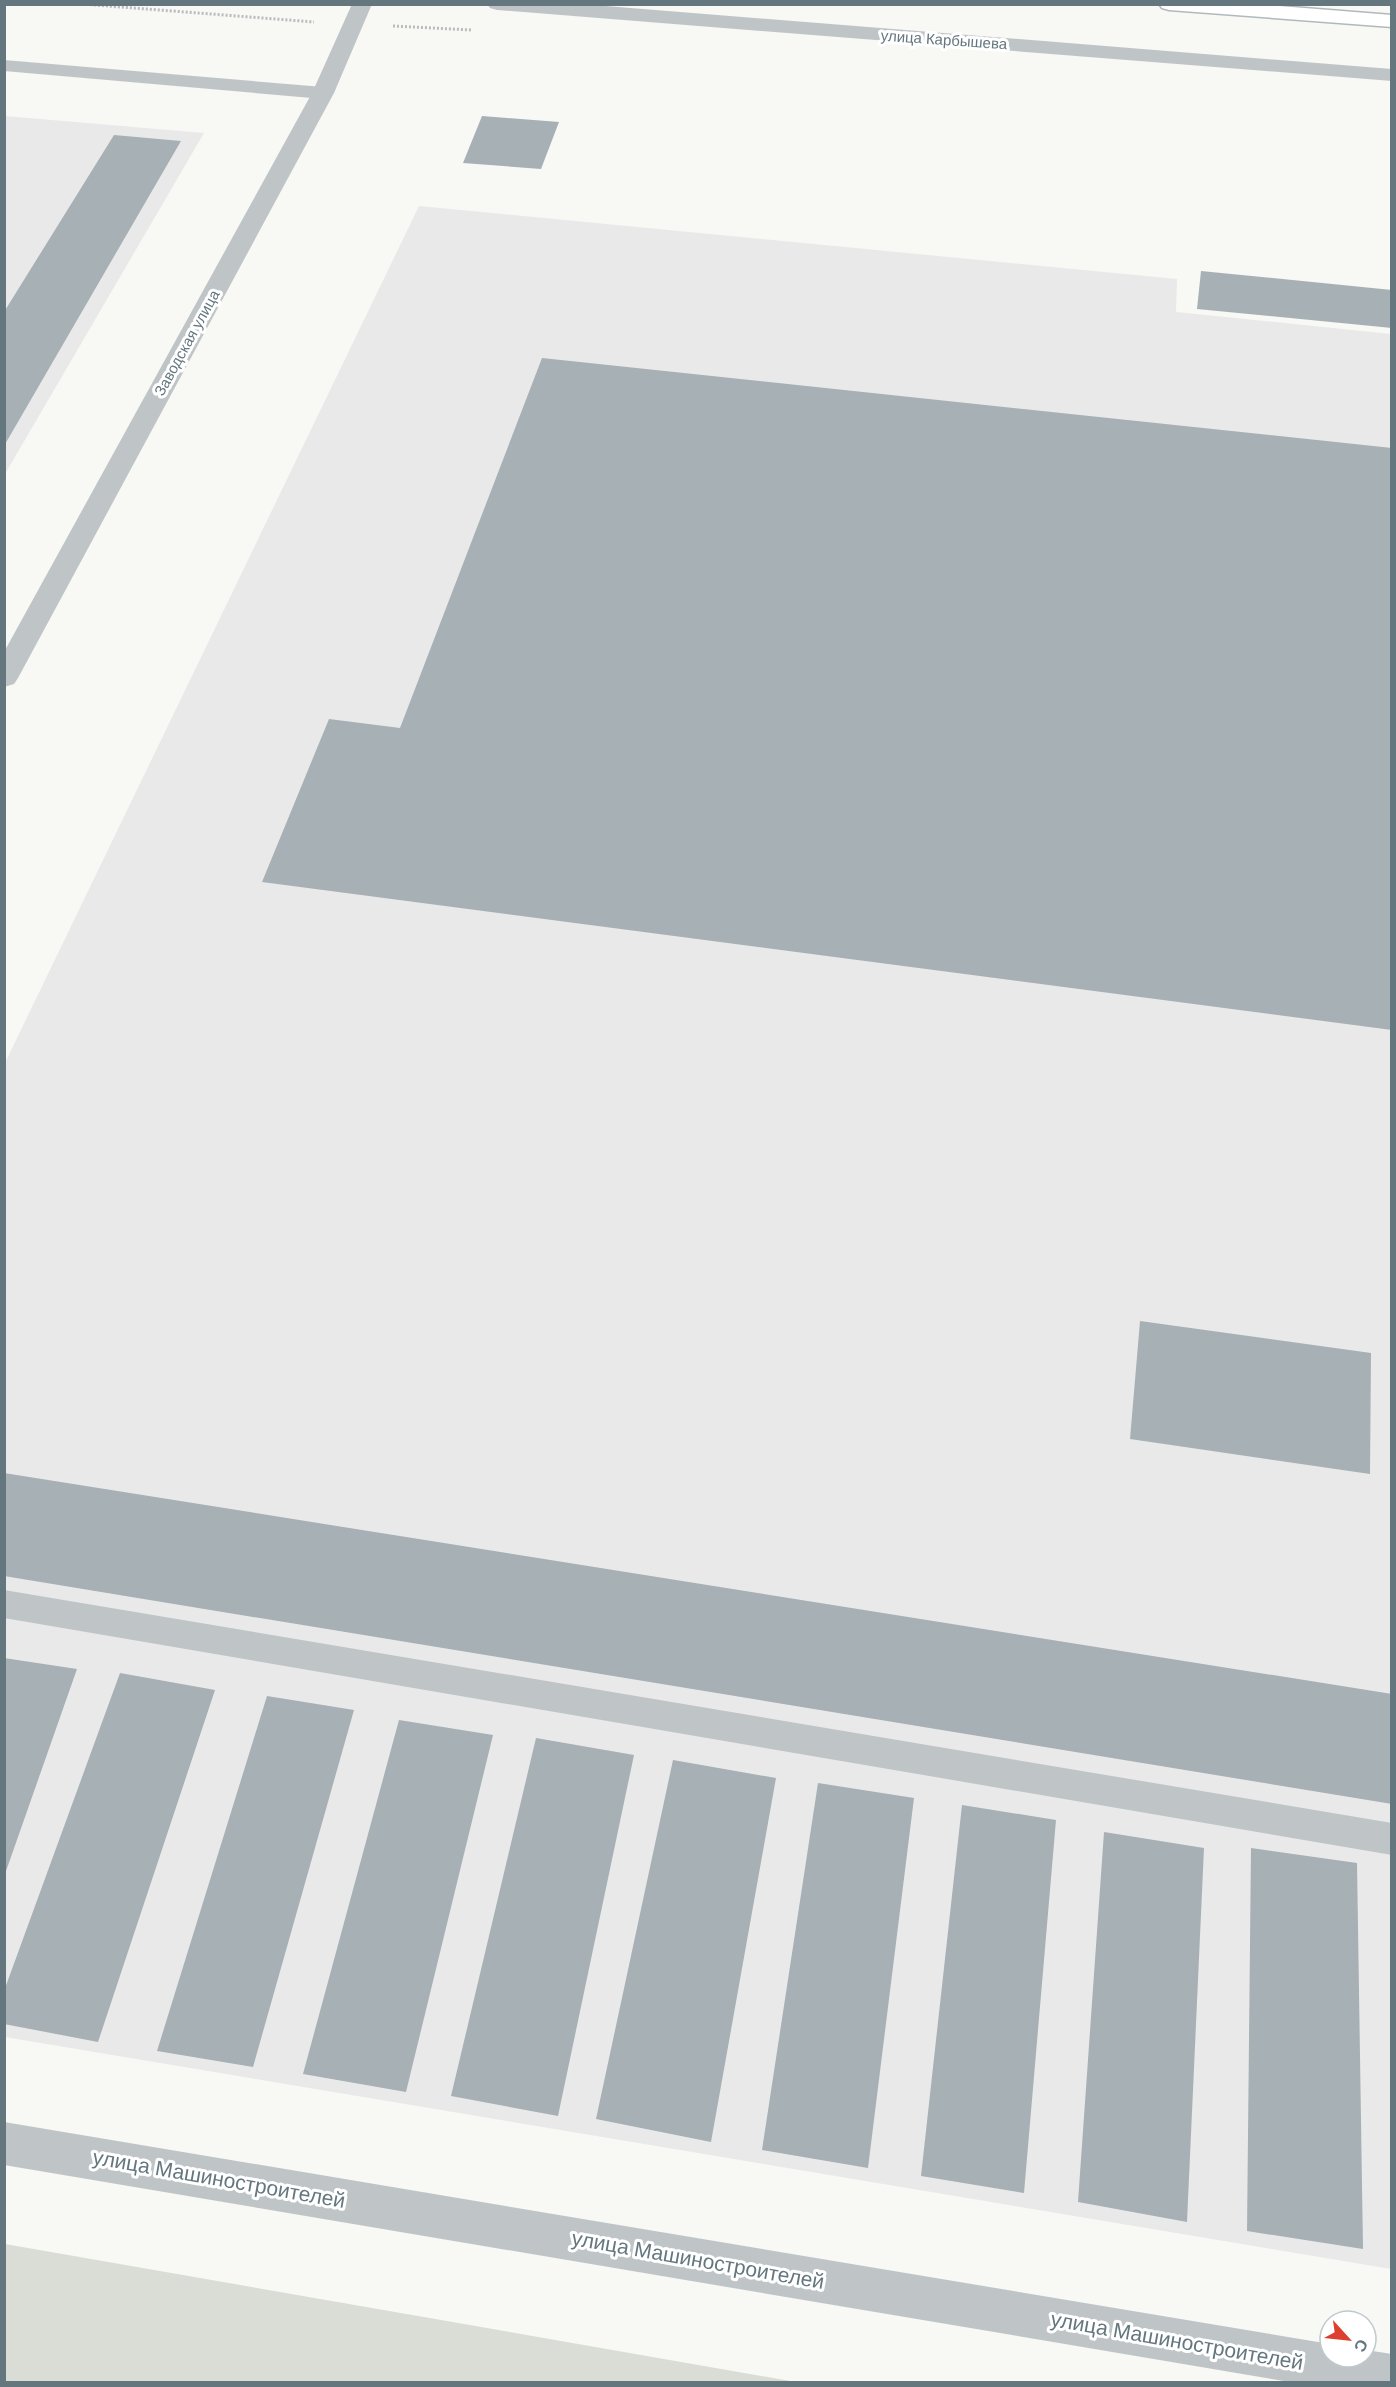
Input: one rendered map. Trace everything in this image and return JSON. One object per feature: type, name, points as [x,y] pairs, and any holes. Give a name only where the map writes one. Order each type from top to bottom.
[{"type":"street","name":"Заводская улица","points":[[4,678],[323,93],[362,4]]},
{"type":"street","name":"улица Карбышева","points":[[497,4],[1392,75]]},
{"type":"street","points":[[1169,4],[1392,21]]},
{"type":"street","name":"улица Машиностроителей","points":[[4,2143],[1392,2377]]},
{"type":"lane","points":[[4,65],[323,93]]},
{"type":"lane","points":[[4,1604],[1392,1839]]},
{"type":"path","points":[[82,4],[218,15]]},
{"type":"shaded area","points":[[5,116],[204,133],[5,474]]},
{"type":"shaded area","points":[[419,206],[1177,279],[1176,312],[1391,334],[1391,2269],[5,2037],[4,1065]]},
{"type":"shaded area","points":[[5,2244],[796,2382],[5,2382]]},
{"type":"building","points":[[482,116],[559,122],[541,169],[463,163]]},
{"type":"building","points":[[114,135],[181,141],[4,446],[4,312]]},
{"type":"building","points":[[1201,271],[1392,290],[1392,328],[1197,309]]},
{"type":"building","points":[[542,358],[1392,448],[1392,1030],[262,882],[329,719],[400,728]]},
{"type":"building","points":[[1140,1321],[1371,1353],[1370,1474],[1130,1439]]},
{"type":"building","points":[[4,1473],[1392,1694],[1392,1804],[4,1576]]},
{"type":"building","points":[[4,1658],[77,1669],[5,1874],[4,1874]]},
{"type":"building","points":[[120,1673],[215,1690],[98,2042],[4,2024],[4,1991]]},
{"type":"building","points":[[267,1696],[354,1710],[253,2067],[157,2051]]},
{"type":"building","points":[[399,1720],[493,1735],[406,2092],[303,2074]]},
{"type":"building","points":[[536,1738],[634,1755],[558,2116],[451,2096]]},
{"type":"building","points":[[673,1760],[776,1778],[711,2142],[596,2119]]},
{"type":"building","points":[[818,1783],[914,1798],[868,2168],[762,2150]]},
{"type":"building","points":[[962,1805],[1056,1820],[1024,2193],[921,2176]]},
{"type":"building","points":[[1104,1832],[1204,1848],[1187,2222],[1078,2202]]},
{"type":"building","points":[[1251,1848],[1357,1863],[1363,2249],[1247,2231]]}]
